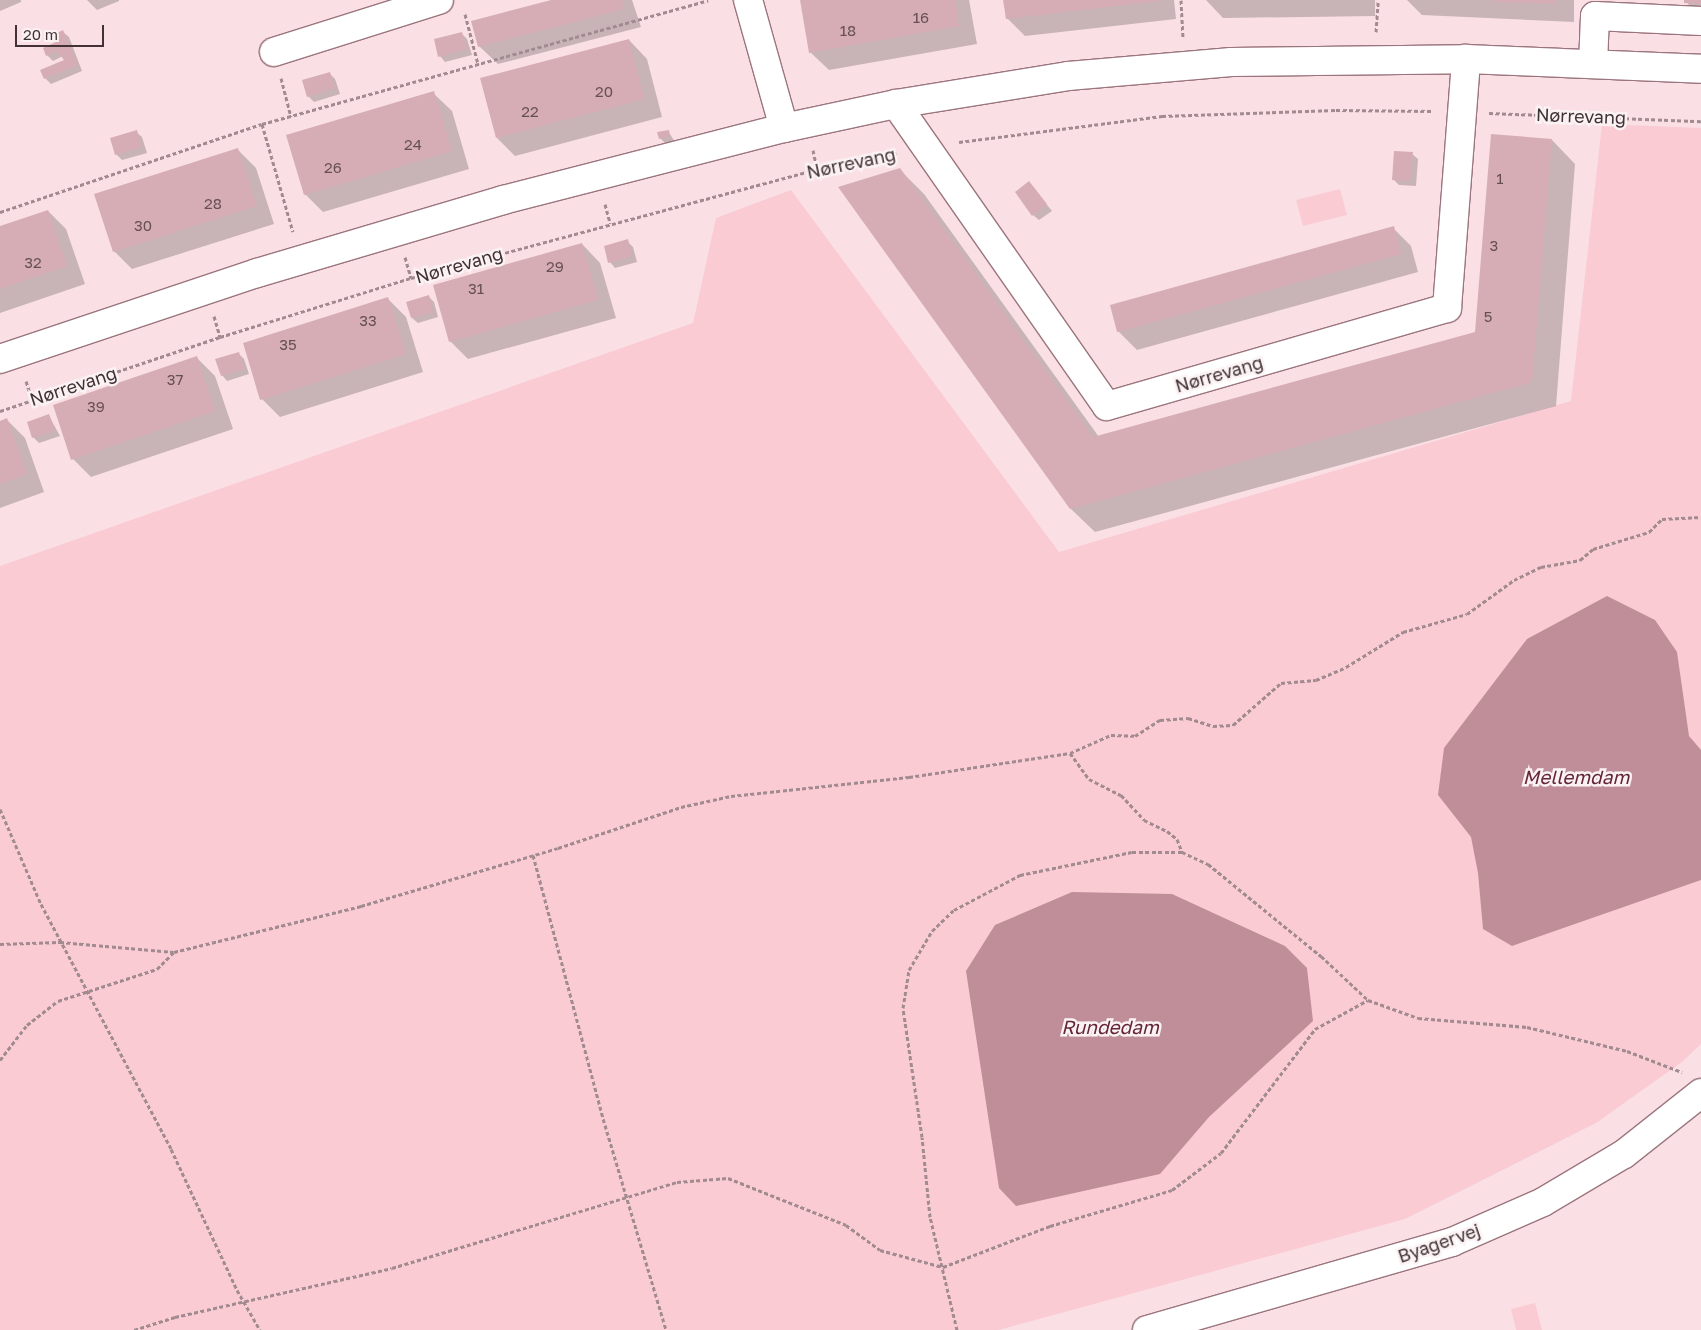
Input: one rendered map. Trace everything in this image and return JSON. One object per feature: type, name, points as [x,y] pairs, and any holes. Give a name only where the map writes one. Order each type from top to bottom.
[{"type":"street","points":[[748,0],[784,128]]},
{"type":"street","points":[[274,52],[451,5]]},
{"type":"street","points":[[1593,64],[1595,16],[1701,21]]},
{"type":"street","points":[[0,359],[301,260],[503,200],[784,128],[896,104],[1068,76],[1231,62],[1466,59],[1701,69]]},
{"type":"street","name":"Nørrevang","points":[[896,104],[1107,406],[1447,308],[1466,59]]},
{"type":"street","name":"Byagervej","points":[[1147,1330],[1452,1242],[1543,1202],[1624,1154],[1696,1084]]},
{"type":"path","points":[[0,212],[262,124],[708,0]]},
{"type":"path","points":[[1181,0],[1182,28]]},
{"type":"path","points":[[1376,25],[1378,0]]},
{"type":"path","points":[[451,5],[478,64]]},
{"type":"path","points":[[274,52],[290,117]]},
{"type":"path","name":"Nørrevang","points":[[0,411],[220,337],[411,278],[817,169],[926,147],[1162,116],[1336,110],[1462,112],[1701,121]]},
{"type":"path","points":[[262,124],[301,260]]},
{"type":"path","points":[[0,944],[60,942],[174,952],[361,906],[533,856],[681,807],[731,796],[909,777],[1070,753],[1111,735],[1135,736],[1160,720],[1188,718],[1213,726],[1233,725],[1281,683],[1316,680],[1346,666],[1403,632],[1467,614],[1514,580],[1541,567],[1580,560],[1593,548],[1649,532],[1662,519],[1701,517]]},
{"type":"path","points":[[1070,753],[1089,778],[1121,795],[1144,820],[1167,831],[1177,839],[1182,852]]},
{"type":"path","points":[[0,809],[60,942],[171,1150],[244,1303],[260,1330]]},
{"type":"path","points":[[957,1330],[930,1217],[922,1137],[903,1008],[910,970],[920,949],[954,910],[1020,875],[1132,852],[1182,852],[1208,864],[1321,956],[1368,1000],[1418,1018],[1545,1032],[1627,1051],[1696,1084]]},
{"type":"path","points":[[533,856],[626,1196],[666,1330]]},
{"type":"path","points":[[0,1060],[27,1025],[58,1001],[157,969],[174,952]]},
{"type":"path","points":[[134,1330],[174,1317],[244,1303],[392,1268],[677,1182],[728,1178],[846,1225],[880,1250],[943,1267],[1050,1226],[1172,1190],[1221,1153],[1315,1030],[1368,1000]]},
{"type":"shaded area","points":[[1602,124],[1701,128],[1701,1044],[1682,1062],[1596,1123],[1405,1219],[999,1330],[0,1330],[0,566],[693,323],[716,218],[791,190],[1059,552],[1571,401]]},
{"type":"shaded area","points":[[1340,189],[1347,215],[1303,226],[1296,200]]},
{"type":"shaded area","points":[[1535,1303],[1542,1330],[1516,1330],[1511,1309]]},
{"type":"water","name":"Mellemdam","points":[[1607,596],[1655,620],[1677,652],[1689,736],[1701,750],[1701,880],[1512,946],[1483,929],[1478,873],[1471,837],[1438,795],[1444,748],[1527,639]]},
{"type":"water","name":"Rundedam","points":[[1072,892],[1172,894],[1285,946],[1307,968],[1313,1021],[1209,1117],[1160,1174],[1016,1206],[999,1188],[966,971],[995,925]]},
{"type":"building","points":[[551,0],[622,0],[624,9],[478,47],[471,21]]},
{"type":"building","points":[[800,0],[955,0],[959,26],[809,53]]},
{"type":"building","points":[[1003,0],[1160,0],[1160,1],[1006,19]]},
{"type":"building","points":[[1494,0],[1556,0],[1556,4],[1494,2]]},
{"type":"building","points":[[1684,0],[1701,0],[1701,4],[1684,3]]},
{"type":"building","points":[[63,30],[78,65],[44,79],[40,70],[64,60],[57,51],[46,56],[43,48],[58,41],[55,34]]},
{"type":"building","points":[[462,32],[467,49],[438,57],[434,39]]},
{"type":"building","points":[[629,39],[644,99],[496,138],[480,78]]},
{"type":"building","points":[[330,72],[335,88],[307,97],[302,80]]},
{"type":"building","points":[[434,91],[452,151],[304,195],[286,135]]},
{"type":"building","points":[[137,130],[142,147],[115,155],[110,138]]},
{"type":"building","points":[[669,130],[670,136],[659,139],[657,132]]},
{"type":"building","points":[[1491,134],[1552,139],[1532,382],[1070,509],[838,187],[900,168],[1093,437],[1475,332]]},
{"type":"building","points":[[238,148],[257,206],[113,252],[94,194]]},
{"type":"building","points":[[1394,151],[1413,152],[1410,181],[1392,180]]},
{"type":"building","points":[[1029,181],[1047,204],[1032,216],[1015,192]]},
{"type":"building","points":[[48,210],[67,266],[0,289],[0,226]]},
{"type":"building","points":[[1394,226],[1401,254],[1117,332],[1110,305]]},
{"type":"building","points":[[628,239],[632,256],[608,263],[604,246]]},
{"type":"building","points":[[582,243],[598,300],[449,342],[433,285]]},
{"type":"building","points":[[429,295],[433,312],[411,318],[406,302]]},
{"type":"building","points":[[388,297],[406,354],[260,400],[243,343]]},
{"type":"building","points":[[239,352],[244,369],[221,376],[215,359]]},
{"type":"building","points":[[197,356],[215,411],[71,460],[53,405]]},
{"type":"building","points":[[49,414],[55,430],[32,438],[27,422]]},
{"type":"building","points":[[7,418],[27,474],[0,484],[0,421]]}]
